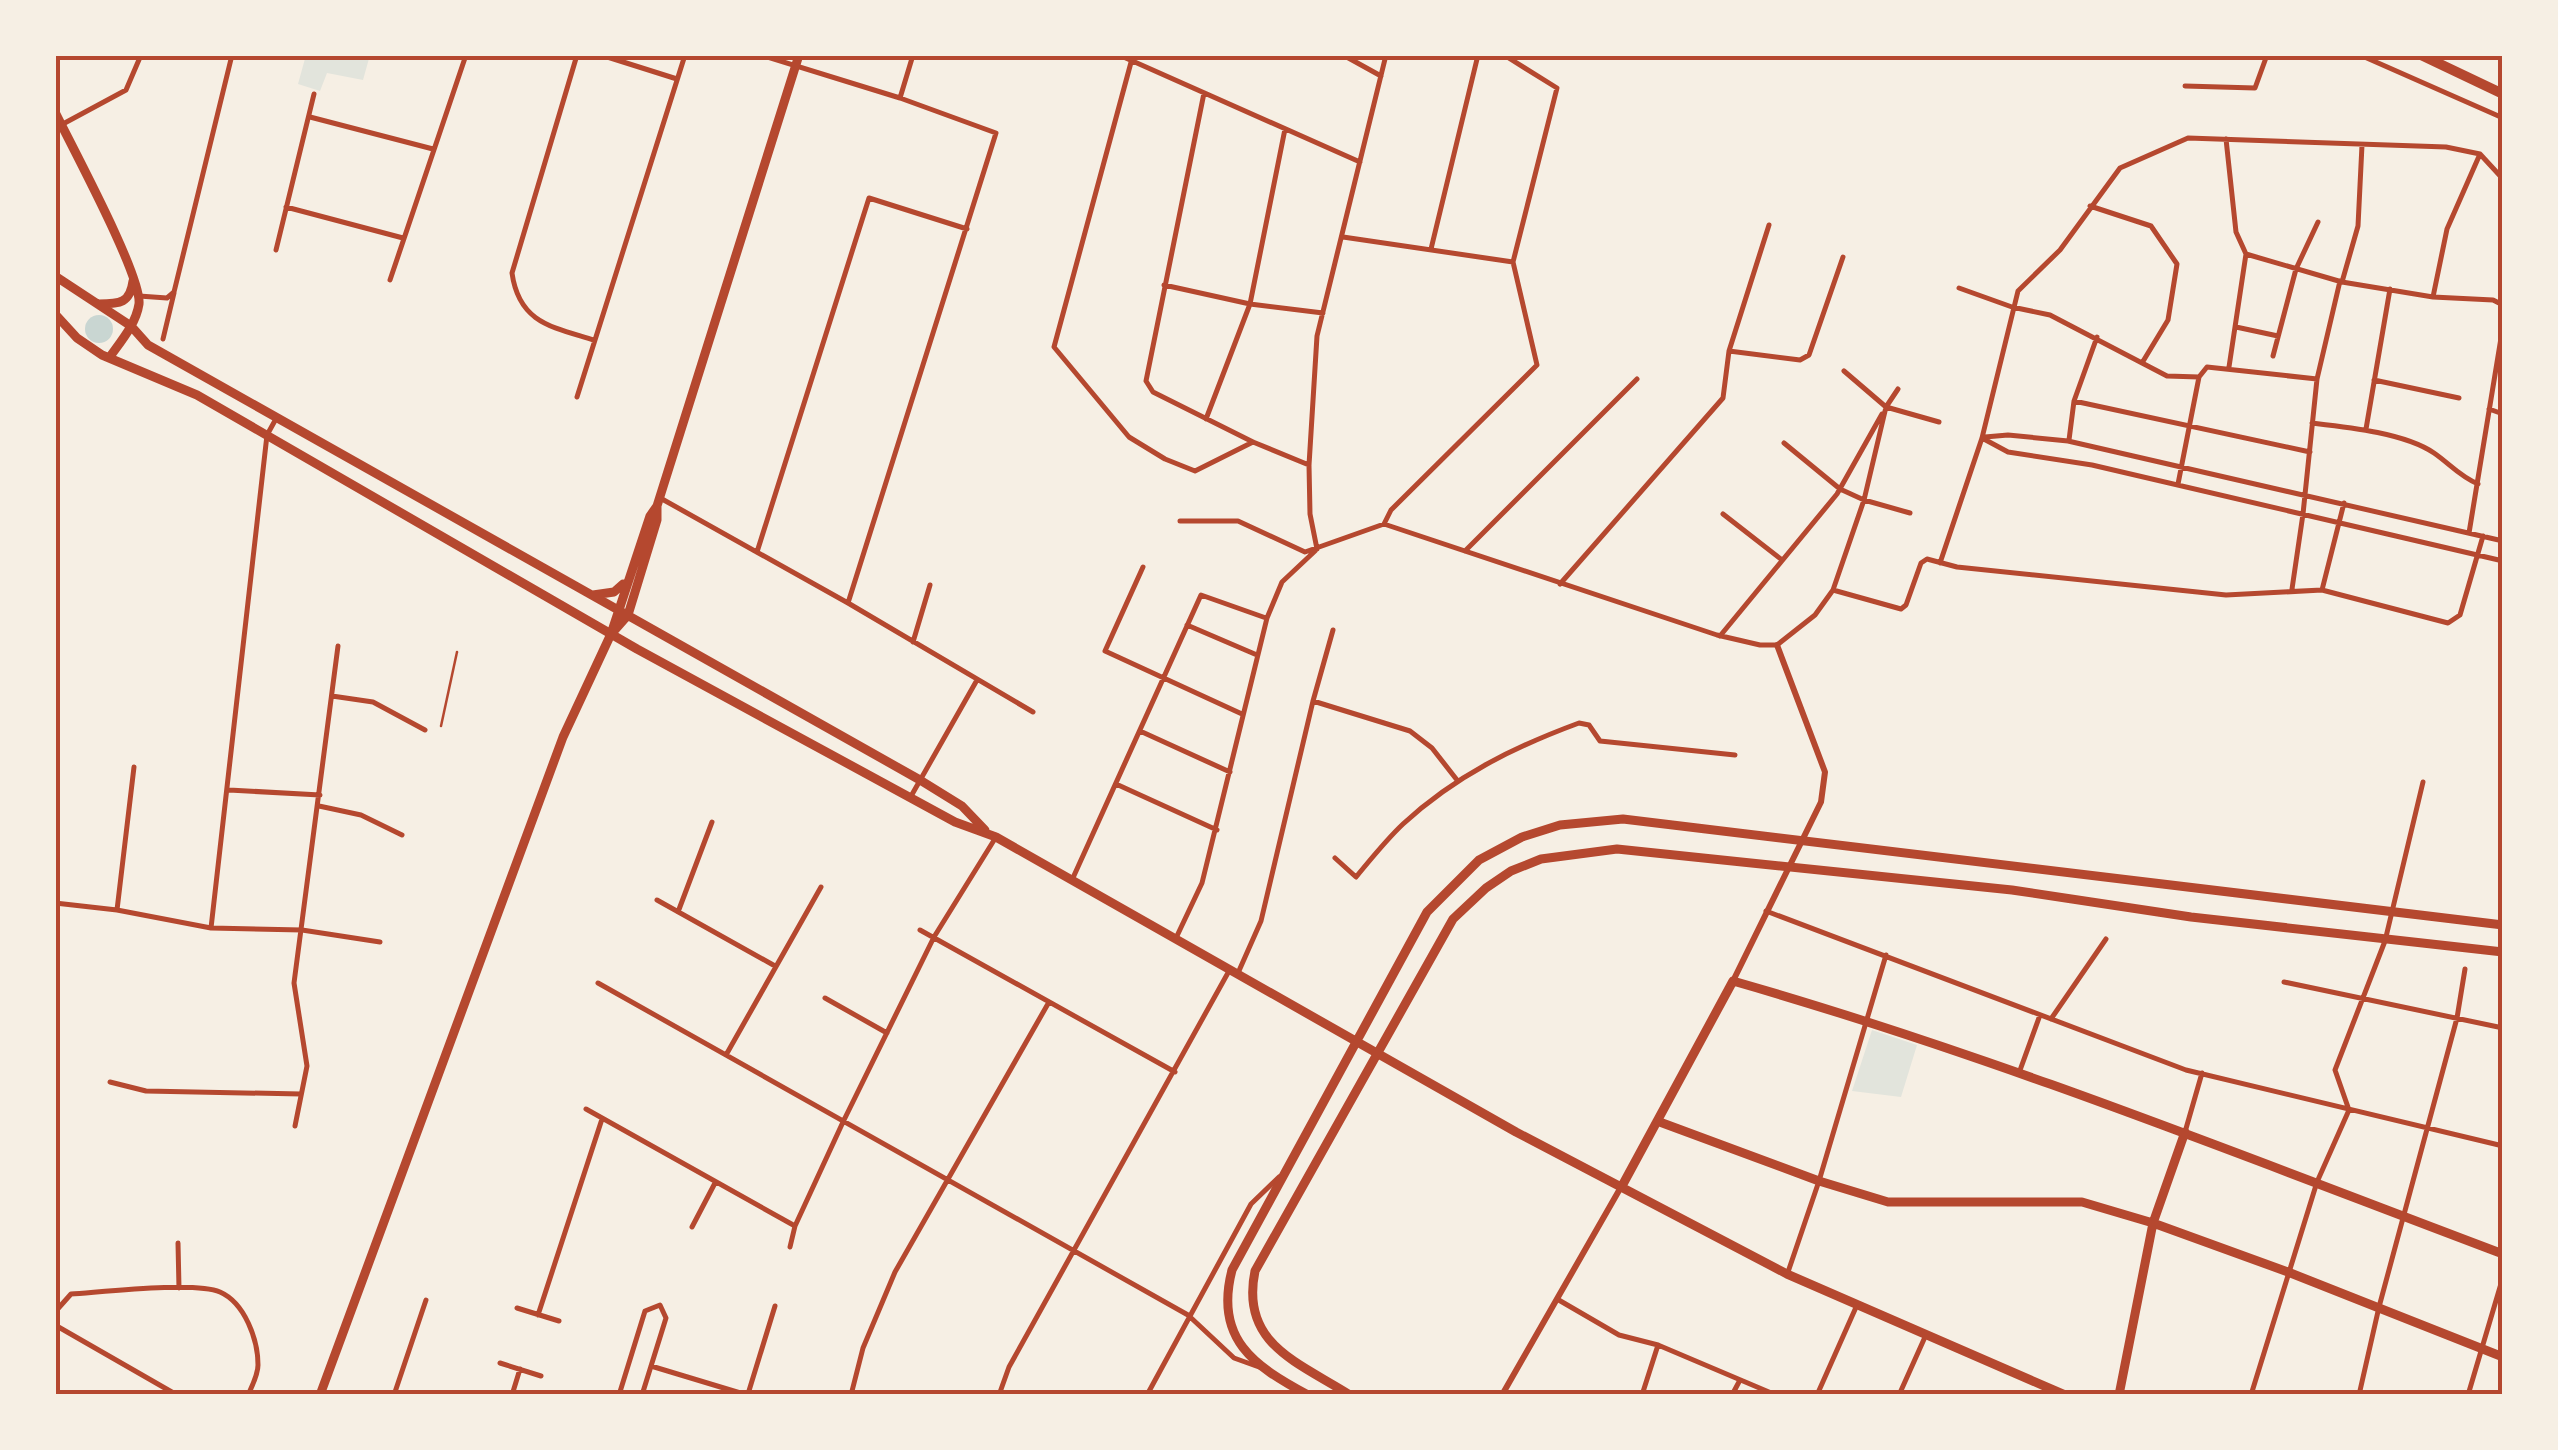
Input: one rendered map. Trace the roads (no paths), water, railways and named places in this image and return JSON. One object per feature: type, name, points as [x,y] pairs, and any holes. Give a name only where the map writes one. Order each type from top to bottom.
[{"type":"highway","points":[[2421,55],[2503,94]]},
{"type":"main road","points":[[320,1395],[563,737],[612,634],[658,502],[797,60]]},
{"type":"main road","points":[[55,112],[138,296],[131,326],[109,358]]},
{"type":"main road","points":[[55,276],[131,326],[148,345],[920,780],[962,806],[991,835]]},
{"type":"main road","points":[[94,304],[126,301],[133,278]]},
{"type":"main road","points":[[55,314],[77,338],[109,358],[172,382],[612,634],[955,822],[991,835],[1516,1132],[1787,1274],[2065,1395]]},
{"type":"main road","points":[[612,634],[628,615],[657,520],[658,502]]},
{"type":"main road","points":[[592,595],[620,589],[635,560]]},
{"type":"main road","points":[[1308,1395],[1259,1367],[1238,1339],[1227,1289],[1232,1270],[1427,912],[1479,860],[1522,837],[1560,825],[1623,819],[2503,924]]},
{"type":"main road","points":[[1350,1395],[1268,1342],[1254,1320],[1251,1289],[1255,1271],[1454,919],[1486,888],[1511,871],[1541,859],[1617,849],[2012,890],[2385,941],[2503,952]]},
{"type":"main road","points":[[1622,1186],[1733,981],[1865,1019],[2184,1132],[2503,1254]]},
{"type":"main road","points":[[1658,1121],[1819,1181],[1888,1202],[2082,1202],[2288,1272],[2503,1356]]},
{"type":"main road","points":[[2120,1395],[2152,1223],[2184,1132]]},
{"type":"street","points":[[61,125],[126,90],[141,55]]},
{"type":"street","points":[[163,338],[232,55]]},
{"type":"street","points":[[390,280],[466,55]]},
{"type":"street","points":[[577,55],[512,272],[515,292],[527,312],[552,327],[594,340]]},
{"type":"street","points":[[601,55],[678,79]]},
{"type":"street","points":[[577,397],[685,55]]},
{"type":"street","points":[[761,55],[797,60],[996,133],[848,603]]},
{"type":"street","points":[[900,98],[914,55]]},
{"type":"street","points":[[1119,55],[1133,57],[1204,94],[1360,162]]},
{"type":"street","points":[[1343,55],[1381,76]]},
{"type":"street","points":[[1317,549],[1310,514],[1309,465],[1317,336],[1386,55]]},
{"type":"street","points":[[1431,248],[1478,55]]},
{"type":"street","points":[[1384,524],[1392,510],[1537,366],[1513,262],[1557,88],[1504,55]]},
{"type":"street","points":[[2185,86],[2256,88],[2267,55]]},
{"type":"street","points":[[2360,55],[2503,118]]},
{"type":"street","points":[[1133,57],[1054,346],[1129,436],[1165,459],[1195,471],[1253,442]]},
{"type":"street","points":[[276,250],[314,94]]},
{"type":"street","points":[[1204,94],[1146,381],[1153,392],[1309,465]]},
{"type":"street","points":[[309,116],[433,149]]},
{"type":"street","points":[[1206,419],[1250,304],[1285,129]]},
{"type":"street","points":[[1940,562],[1982,438],[2018,291],[2060,250],[2120,168],[2188,138],[2226,138],[2446,147],[2480,154],[2503,179]]},
{"type":"street","points":[[2226,138],[2236,232],[2246,254],[2229,368]]},
{"type":"street","points":[[2292,590],[2317,379],[2358,226],[2362,145]]},
{"type":"street","points":[[2433,297],[2447,229],[2480,154]]},
{"type":"street","points":[[757,552],[869,198],[967,229]]},
{"type":"street","points":[[286,206],[403,238]]},
{"type":"street","points":[[2090,206],[2151,226],[2177,264],[2168,320],[2142,364]]},
{"type":"street","points":[[2273,356],[2296,268],[2318,222]]},
{"type":"street","points":[[1560,584],[1723,398],[1729,351],[1769,225]]},
{"type":"street","points":[[1343,237],[1513,262]]},
{"type":"street","points":[[2246,254],[2341,282],[2433,297],[2494,300],[2503,305]]},
{"type":"street","points":[[1729,351],[1800,360],[1809,356],[1843,257]]},
{"type":"street","points":[[1164,285],[1250,304],[1323,313]]},
{"type":"street","points":[[1960,288],[2050,316],[2166,376],[2200,377]]},
{"type":"street","points":[[2366,429],[2390,289]]},
{"type":"street","points":[[138,296],[166,298],[174,292]]},
{"type":"street","points":[[2236,326],[2278,336]]},
{"type":"street","points":[[2469,533],[2503,326]]},
{"type":"street","points":[[2068,441],[2074,401],[2097,337]]},
{"type":"street","points":[[2178,484],[2200,377],[2207,367],[2317,379]]},
{"type":"street","points":[[1844,371],[1886,407],[1939,422]]},
{"type":"street","points":[[1465,551],[1637,379]]},
{"type":"street","points":[[2374,380],[2459,398]]},
{"type":"street","points":[[1720,636],[1840,489],[1898,389]]},
{"type":"street","points":[[2074,401],[2310,452]]},
{"type":"street","points":[[1180,520],[1238,521],[1305,552],[1384,524],[1720,636],[1760,646],[1777,645],[1815,615],[1834,590],[1864,500],[1886,407]]},
{"type":"street","points":[[2489,408],[2503,414]]},
{"type":"street","points":[[211,928],[267,435],[277,418]]},
{"type":"street","points":[[2312,424],[2366,429],[2432,451],[2461,477],[2478,484]]},
{"type":"street","points":[[1982,438],[2068,441],[2503,541]]},
{"type":"street","points":[[1982,438],[2008,452],[2092,465],[2503,561]]},
{"type":"street","points":[[1784,443],[1840,489],[1910,513]]},
{"type":"street","points":[[658,502],[848,603],[1032,712]]},
{"type":"street","points":[[2322,590],[2344,503]]},
{"type":"street","points":[[1724,514],[1782,560]]},
{"type":"street","points":[[1834,590],[1900,609],[1906,605],[1921,564],[1927,560],[2226,594],[2322,590],[2448,623],[2460,615],[2483,536]]},
{"type":"street","points":[[1176,938],[1202,882],[1217,830],[1266,618],[1282,582],[1317,549]]},
{"type":"street","points":[[1142,567],[1105,651],[1242,714]]},
{"type":"street","points":[[913,642],[930,584]]},
{"type":"street","points":[[1072,880],[1201,595],[1266,618]]},
{"type":"street","points":[[1188,625],[1257,656]]},
{"type":"street","points":[[1000,1395],[1008,1367],[1261,921],[1312,701],[1333,630]]},
{"type":"street","points":[[1733,981],[1821,802],[1825,772],[1777,645]]},
{"type":"street","points":[[296,1126],[306,1066],[294,983],[338,646]]},
{"type":"street","points":[[910,798],[977,680]]},
{"type":"street","points":[[332,696],[373,702],[426,730]]},
{"type":"street","points":[[1312,701],[1410,731],[1432,748],[1457,780]]},
{"type":"street","points":[[1335,858],[1356,877],[1402,825],[1457,780],[1517,746],[1579,723],[1589,726],[1600,740],[1735,755]]},
{"type":"street","points":[[1140,731],[1230,772]]},
{"type":"street","points":[[117,910],[134,767]]},
{"type":"street","points":[[2252,1395],[2317,1182],[2349,1110],[2335,1070],[2385,941],[2423,782]]},
{"type":"street","points":[[1116,784],[1217,830]]},
{"type":"street","points":[[229,790],[320,796]]},
{"type":"street","points":[[319,806],[361,814],[402,835]]},
{"type":"street","points":[[678,912],[712,822]]},
{"type":"street","points":[[790,1247],[795,1226],[886,1033],[991,835]]},
{"type":"street","points":[[726,1055],[821,887]]},
{"type":"street","points":[[657,900],[775,966]]},
{"type":"street","points":[[55,903],[211,928],[302,930],[380,942]]},
{"type":"street","points":[[1766,911],[2202,1074],[2503,1146]]},
{"type":"street","points":[[920,930],[1174,1072]]},
{"type":"street","points":[[2051,1019],[2106,940]]},
{"type":"street","points":[[1787,1274],[1886,955]]},
{"type":"street","points":[[2359,1395],[2466,970]]},
{"type":"street","points":[[2284,982],[2503,1028]]},
{"type":"street","points":[[598,983],[1188,1315],[1234,1358],[1259,1367]]},
{"type":"street","points":[[825,998],[886,1033]]},
{"type":"street","points":[[850,1395],[863,1348],[896,1272],[1049,1002]]},
{"type":"street","points":[[2019,1074],[2040,1015]]},
{"type":"street","points":[[2184,1132],[2202,1074]]},
{"type":"street","points":[[110,1082],[146,1091],[303,1094]]},
{"type":"street","points":[[586,1109],[795,1226]]},
{"type":"street","points":[[538,1315],[602,1119]]},
{"type":"street","points":[[1147,1395],[1250,1204],[1285,1172]]},
{"type":"street","points":[[692,1227],[715,1183]]},
{"type":"street","points":[[1506,1393],[1622,1186]]},
{"type":"street","points":[[178,1243],[179,1288]]},
{"type":"street","points":[[2468,1395],[2503,1277]]},
{"type":"street","points":[[55,1312],[71,1294],[179,1288],[219,1292],[240,1308],[250,1328],[258,1368],[248,1395]]},
{"type":"street","points":[[1557,1299],[1620,1336],[1658,1345],[1776,1395]]},
{"type":"street","points":[[394,1395],[426,1300]]},
{"type":"street","points":[[618,1395],[645,1311],[660,1305],[666,1318],[642,1395]]},
{"type":"street","points":[[1818,1395],[1858,1305]]},
{"type":"street","points":[[651,1366],[747,1395],[775,1306]]},
{"type":"street","points":[[517,1308],[559,1321]]},
{"type":"street","points":[[55,1325],[176,1395]]},
{"type":"street","points":[[1899,1395],[1925,1337]]},
{"type":"street","points":[[1642,1395],[1658,1345]]},
{"type":"street","points":[[500,1362],[541,1376]]},
{"type":"street","points":[[512,1395],[520,1369]]},
{"type":"street","points":[[1732,1395],[1740,1380]]},
{"type":"lane","points":[[441,726],[456,652]]}]
